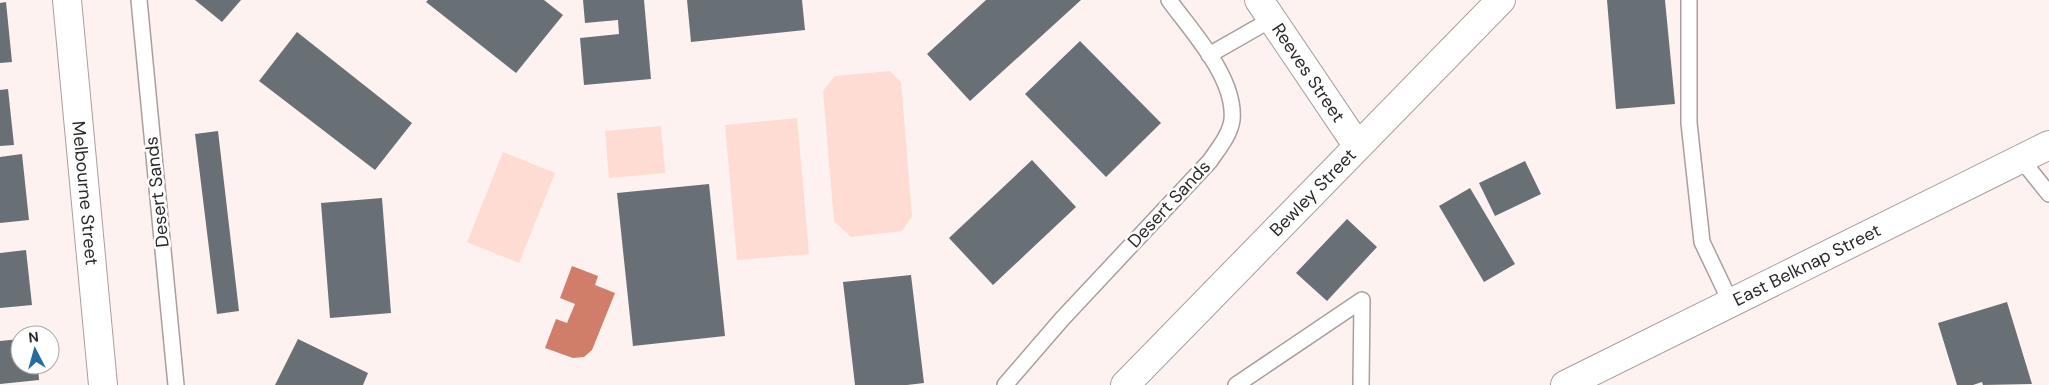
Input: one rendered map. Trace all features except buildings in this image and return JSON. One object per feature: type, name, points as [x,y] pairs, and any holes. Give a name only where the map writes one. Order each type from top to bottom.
[{"type":"street","name":"Melbourne Street","points":[[67,0],[103,385]]},
{"type":"street","name":"Bewley Street","points":[[1125,385],[1357,145],[1501,0]]},
{"type":"street","name":"Reeves Street","points":[[1266,9],[1357,145]]},
{"type":"street","name":"East Belknap Street","points":[[1565,385],[2049,144]]},
{"type":"lane","name":"Desert Sands","points":[[139,0],[176,385]]},
{"type":"lane","name":"Desert Sands","points":[[1005,385],[1069,312],[1210,161],[1223,142],[1232,120],[1229,91],[1220,69],[1169,0]]},
{"type":"lane","points":[[1689,0],[1689,123],[1702,242],[1731,302]]},
{"type":"lane","points":[[1209,55],[1266,9]]},
{"type":"lane","points":[[2021,158],[2049,194]]},
{"type":"lane","points":[[1236,385],[1362,300],[1361,385]]},
{"type":"shaded area","points":[[890,71],[901,82],[912,216],[902,231],[851,237],[834,221],[823,91],[835,76]]},
{"type":"shaded area","points":[[797,118],[809,254],[737,260],[725,125]]},
{"type":"shaded area","points":[[661,126],[665,173],[609,178],[605,131]]},
{"type":"shaded area","points":[[503,152],[555,173],[519,263],[467,242]]},
{"type":"shaded area","points":[[572,266],[598,276],[595,285],[615,293],[592,350],[584,357],[573,358],[545,348],[556,319],[567,323],[575,304],[560,298]]}]
